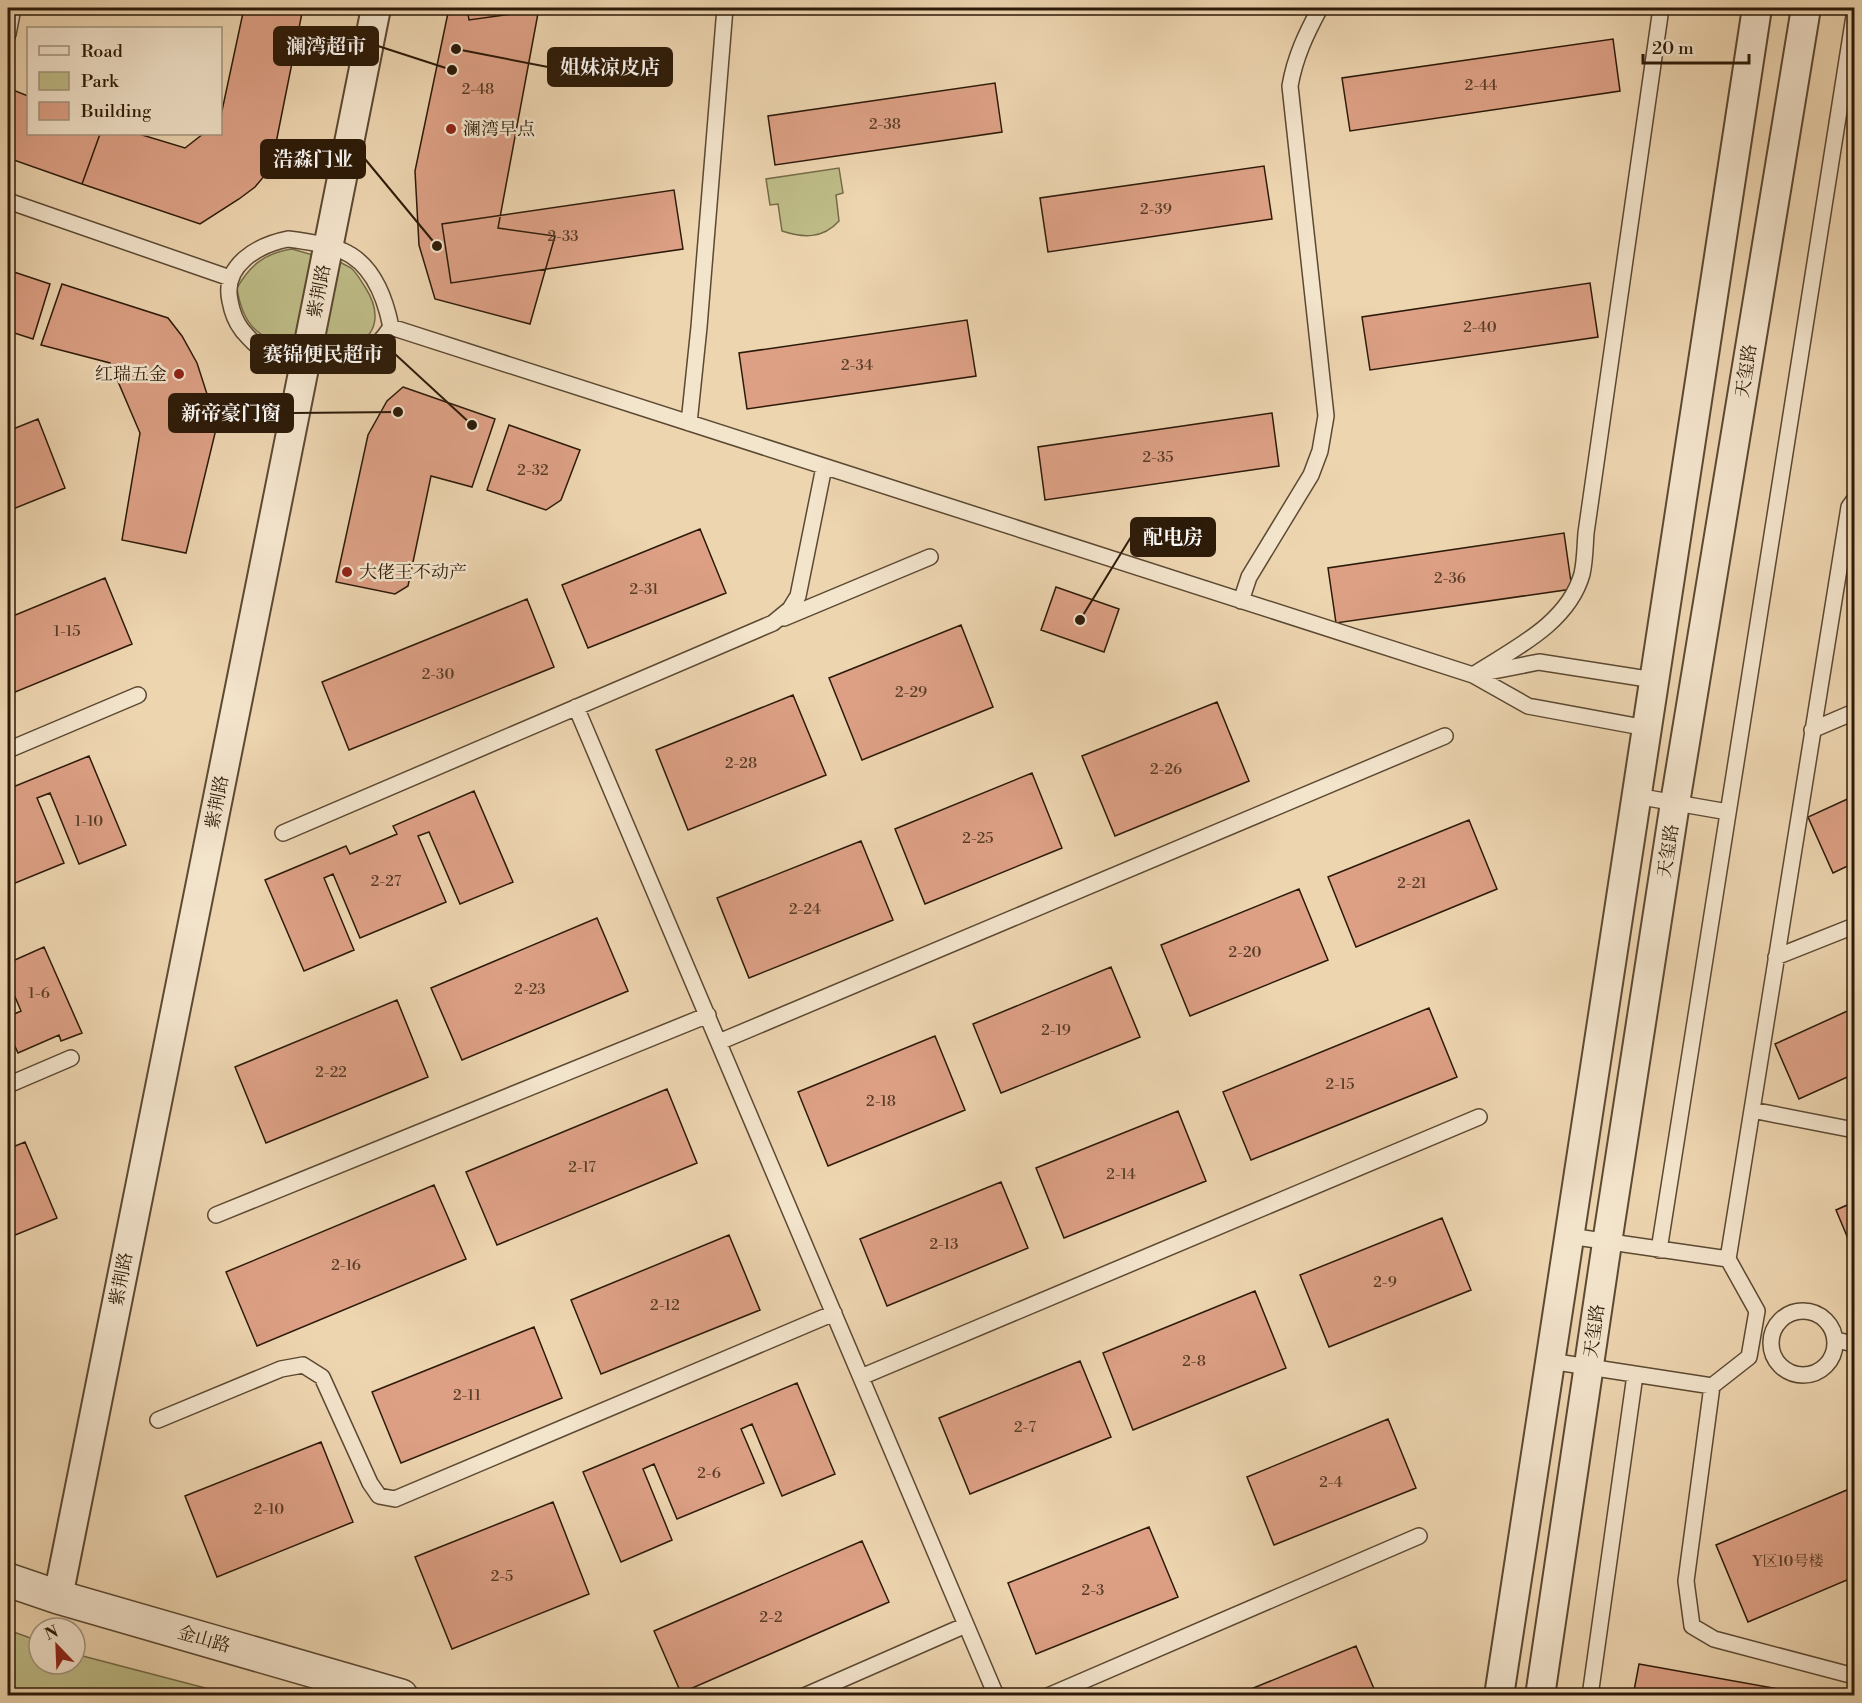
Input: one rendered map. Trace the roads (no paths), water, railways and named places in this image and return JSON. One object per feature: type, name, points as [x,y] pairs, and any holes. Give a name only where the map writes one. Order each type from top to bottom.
[{"type":"street","name":"紫荆路","points":[[58,1597],[376,8]]},
{"type":"street","points":[[1499,1695],[1757,8]]},
{"type":"street","name":"天玺路","points":[[1540,1695],[1675,802],[1806,8]]},
{"type":"street","name":"金山路","points":[[8,1580],[58,1597],[401,1695]]},
{"type":"lane","points":[[8,34],[13,8]]},
{"type":"lane","points":[[689,423],[725,8]]},
{"type":"lane","points":[[1241,601],[1249,577],[1311,475],[1320,451],[1326,416],[1290,86],[1303,40],[1320,8]]},
{"type":"lane","points":[[1473,675],[1550,624],[1571,599],[1582,574],[1661,8]]},
{"type":"lane","points":[[1659,1250],[1854,16]]},
{"type":"lane","points":[[8,201],[230,278]]},
{"type":"lane","points":[[288,239],[342,250],[360,262],[374,278],[384,299],[392,327],[375,348],[333,366],[305,363],[275,356],[253,342],[237,324],[228,294],[230,278],[241,261],[270,243],[288,239]]},
{"type":"lane","points":[[392,327],[1473,675],[1528,706],[1647,728]]},
{"type":"lane","points":[[773,623],[790,609],[798,596],[824,466]]},
{"type":"lane","points":[[1854,500],[1848,507],[1728,1259],[1757,1311],[1749,1357],[1712,1386],[1686,1581],[1692,1626],[1714,1639],[1854,1676]]},
{"type":"lane","points":[[283,833],[930,557]]},
{"type":"lane","points":[[1473,675],[1539,662],[1654,680]]},
{"type":"lane","points":[[8,750],[138,695]]},
{"type":"lane","points":[[576,707],[995,1693],[1000,1695]]},
{"type":"lane","points":[[1812,730],[1854,712]]},
{"type":"lane","points":[[719,1042],[1445,736]]},
{"type":"lane","points":[[1636,796],[1728,812]]},
{"type":"lane","points":[[1776,957],[1854,926]]},
{"type":"lane","points":[[216,1215],[708,1015]]},
{"type":"lane","points":[[8,1085],[72,1058]]},
{"type":"lane","points":[[1752,1110],[1854,1130]]},
{"type":"lane","points":[[861,1377],[1479,1117]]},
{"type":"lane","points":[[1569,1236],[1728,1259]]},
{"type":"lane","points":[[1810,1311],[1819,1314],[1833,1329],[1836,1340],[1830,1361],[1822,1369],[1811,1374],[1800,1375],[1780,1366],[1770,1347],[1774,1327],[1789,1313],[1810,1311]]},
{"type":"lane","points":[[158,1420],[281,1369],[303,1365],[322,1377],[370,1483],[379,1496],[395,1499],[834,1313]]},
{"type":"lane","points":[[1753,1333],[1771,1337]]},
{"type":"lane","points":[[1836,1340],[1854,1344]]},
{"type":"lane","points":[[1550,1361],[1712,1386]]},
{"type":"lane","points":[[1590,1695],[1635,1374]]},
{"type":"lane","points":[[1048,1695],[1419,1536]]},
{"type":"lane","points":[[804,1695],[966,1625]]},
{"type":"place","name":"姐妹凉皮店","points":[[456,49]]},
{"type":"place","name":"澜湾超市","points":[[452,70]]},
{"type":"place","name":"澜湾早点","points":[[451,129]]},
{"type":"place","name":"浩淼门业","points":[[437,246]]},
{"type":"place","name":"红瑞五金","points":[[179,374]]},
{"type":"place","name":"新帝豪门窗","points":[[398,412]]},
{"type":"place","name":"赛锦便民超市","points":[[472,425]]},
{"type":"place","name":"大佬王不动产","points":[[347,572]]},
{"type":"place","name":"配电房","points":[[1080,620]]}]
